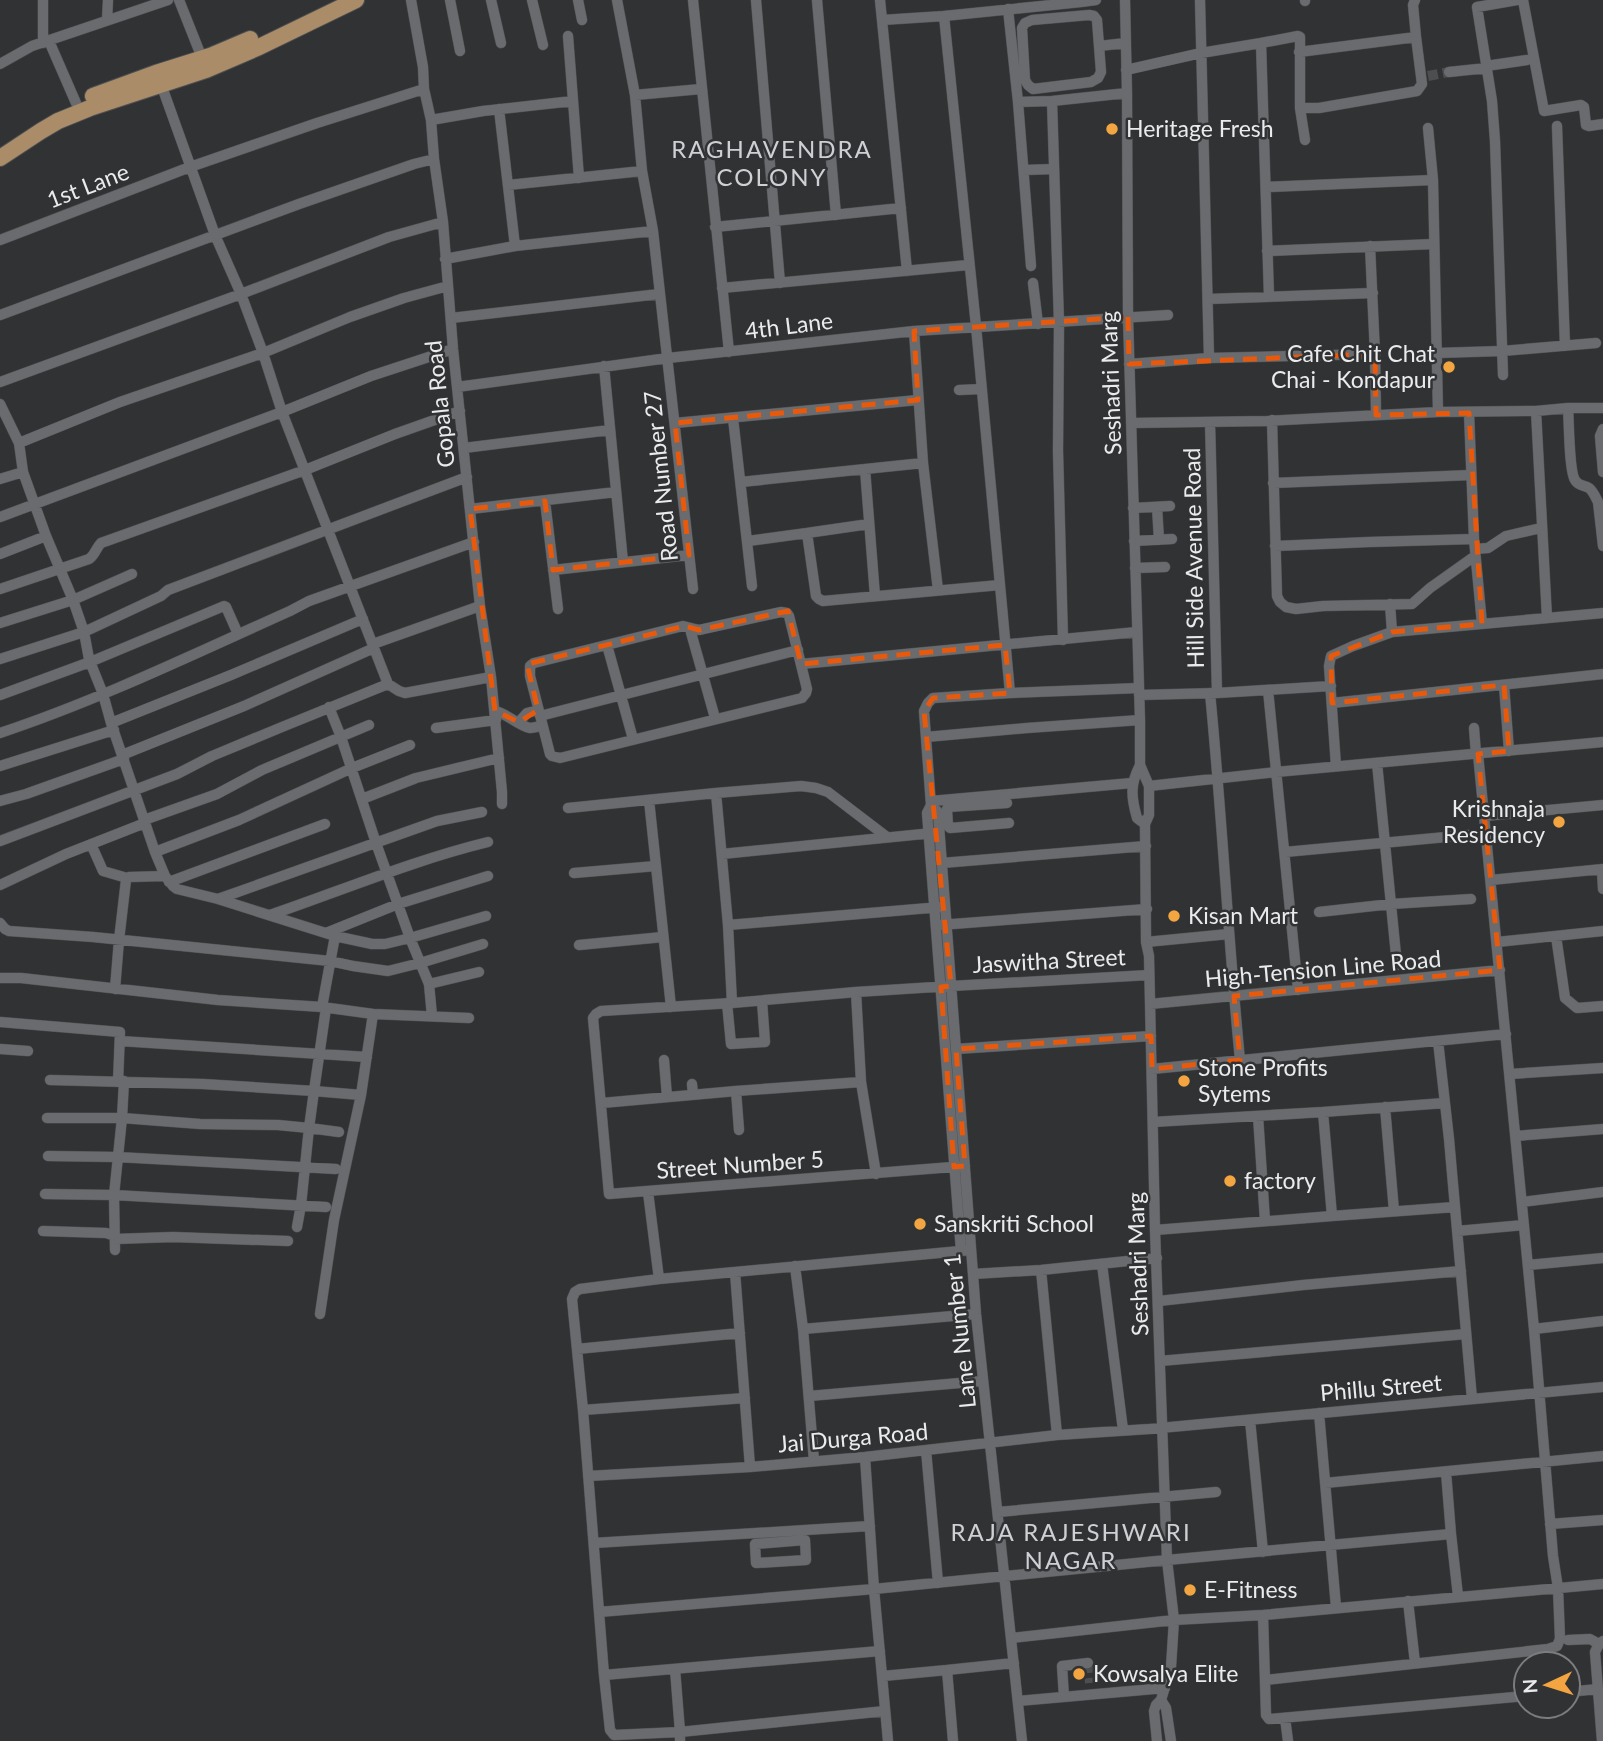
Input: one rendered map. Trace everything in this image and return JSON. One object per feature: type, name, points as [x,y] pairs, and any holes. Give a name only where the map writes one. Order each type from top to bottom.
[{"type":"main road","points":[[0,148],[33,131],[169,77],[202,58],[248,40],[331,0]]},
{"type":"main road","points":[[0,158],[33,131],[76,103],[169,77],[206,70],[356,0]]},
{"type":"street","points":[[43,0],[46,42],[76,103]]},
{"type":"street","points":[[107,20],[108,0]]},
{"type":"street","points":[[0,64],[32,46],[168,0]]},
{"type":"street","points":[[179,0],[202,58]]},
{"type":"street","name":"Gopala Road","points":[[411,0],[424,67],[424,89],[431,120],[443,222],[453,349],[480,606],[491,677],[502,804]]},
{"type":"street","points":[[450,0],[460,51]]},
{"type":"street","points":[[491,0],[501,43]]},
{"type":"street","points":[[532,0],[543,45]]},
{"type":"street","points":[[578,0],[582,20]]},
{"type":"street","name":"Road Number 27","points":[[617,0],[635,95],[642,171],[653,231],[692,589]]},
{"type":"street","points":[[693,0],[729,352]]},
{"type":"street","points":[[756,0],[780,284]]},
{"type":"street","points":[[817,0],[836,215]]},
{"type":"street","points":[[880,0],[907,271]]},
{"type":"street","points":[[882,20],[1096,0]]},
{"type":"street","name":"Seshadri Marg","points":[[1125,0],[1128,93],[1128,317],[1140,765],[1149,786],[1149,815],[1145,824],[1146,942],[1149,956],[1155,1230],[1167,1560],[1174,1620],[1171,1667],[1161,1700],[1154,1711],[1157,1741]]},
{"type":"street","points":[[1200,0],[1209,358]]},
{"type":"street","points":[[1300,108],[1320,108],[1416,91],[1425,76],[1416,37],[1413,5],[1415,0]]},
{"type":"street","points":[[1503,375],[1495,141],[1477,7],[1517,0]]},
{"type":"street","points":[[1523,0],[1544,111],[1581,106],[1584,107],[1586,125],[1603,124]]},
{"type":"street","points":[[1008,9],[1031,266]]},
{"type":"street","points":[[944,16],[1010,693]]},
{"type":"street","points":[[1094,16],[1097,20],[1099,46],[1101,72],[1091,82],[1033,89],[1028,85],[1022,28],[1025,23],[1032,20],[1094,16]]},
{"type":"street","points":[[568,36],[579,178]]},
{"type":"street","points":[[1126,70],[1201,53],[1298,36],[1300,108],[1305,140]]},
{"type":"street","points":[[1299,52],[1416,37]]},
{"type":"street","points":[[1099,46],[1126,43]]},
{"type":"street","points":[[1261,43],[1269,297]]},
{"type":"street","points":[[1449,72],[1527,60]]},
{"type":"street","points":[[169,77],[190,167],[388,684],[405,693],[491,677]]},
{"type":"street","name":"1st Lane","points":[[0,240],[190,167],[424,89]]},
{"type":"street","points":[[635,95],[701,89]]},
{"type":"street","points":[[1018,102],[1128,93]]},
{"type":"street","points":[[1052,101],[1059,323],[1058,451],[1063,640]]},
{"type":"street","points":[[431,120],[499,109],[573,102]]},
{"type":"street","points":[[499,109],[515,246]]},
{"type":"street","points":[[1557,126],[1565,346]]},
{"type":"street","points":[[1428,128],[1433,180],[1438,412]]},
{"type":"street","points":[[0,315],[215,235],[434,159]]},
{"type":"street","points":[[1024,170],[1054,169]]},
{"type":"street","points":[[508,186],[642,171]]},
{"type":"street","points":[[1267,187],[1433,180]]},
{"type":"street","points":[[715,227],[901,208]]},
{"type":"street","points":[[0,382],[389,237],[443,222]]},
{"type":"street","points":[[446,259],[515,246],[653,231]]},
{"type":"street","points":[[1268,250],[1434,244]]},
{"type":"street","points":[[1370,246],[1376,415]]},
{"type":"street","points":[[722,288],[968,265]]},
{"type":"street","points":[[1033,283],[1038,324]]},
{"type":"street","points":[[19,443],[120,402],[263,354],[350,317],[448,286]]},
{"type":"street","points":[[1208,299],[1373,293]]},
{"type":"street","points":[[452,318],[659,294]]},
{"type":"street","name":"4th Lane","points":[[457,387],[668,358],[914,331],[1168,315]]},
{"type":"street","points":[[914,331],[923,463],[939,590]]},
{"type":"street","points":[[1437,353],[1596,343]]},
{"type":"street","points":[[0,517],[371,376],[453,349]]},
{"type":"street","points":[[1129,364],[1209,358],[1375,354]]},
{"type":"street","points":[[604,366],[623,562]]},
{"type":"street","points":[[958,390],[982,389]]},
{"type":"street","points":[[675,424],[918,400]]},
{"type":"street","points":[[0,404],[19,443],[23,472],[73,600],[84,632],[90,662],[155,852],[167,879],[177,888],[330,935],[372,944],[410,938],[486,916]]},
{"type":"street","points":[[1568,408],[1574,480],[1589,488],[1598,502],[1603,546]]},
{"type":"street","points":[[1131,423],[1602,408],[1603,428],[1600,436],[1603,472]]},
{"type":"street","points":[[0,589],[89,559],[101,544],[460,411]]},
{"type":"street","points":[[1536,411],[1547,618]]},
{"type":"street","points":[[1469,413],[1475,548],[1482,624]]},
{"type":"street","points":[[733,418],[752,586]]},
{"type":"street","points":[[1272,420],[1277,596],[1286,607],[1296,609],[1412,604],[1475,548]]},
{"type":"street","name":"Hill Side Avenue Road","points":[[1210,422],[1213,693],[1228,934],[1240,1060]]},
{"type":"street","points":[[464,448],[610,430]]},
{"type":"street","points":[[741,482],[923,463]]},
{"type":"street","points":[[865,469],[875,596]]},
{"type":"street","points":[[0,479],[23,472]]},
{"type":"street","points":[[1273,483],[1471,475]]},
{"type":"street","points":[[0,659],[84,632],[168,590],[467,477]]},
{"type":"street","points":[[470,509],[616,492]]},
{"type":"street","points":[[545,501],[558,609]]},
{"type":"street","points":[[1133,508],[1170,506]]},
{"type":"street","points":[[1157,507],[1158,540]]},
{"type":"street","points":[[748,541],[869,524]]},
{"type":"street","points":[[1275,546],[1369,542],[1488,548],[1506,536],[1541,528]]},
{"type":"street","points":[[807,533],[816,596],[823,601],[1000,585]]},
{"type":"street","points":[[0,554],[46,536]]},
{"type":"street","points":[[1134,541],[1172,539]]},
{"type":"street","points":[[0,733],[103,694],[309,601],[474,542]]},
{"type":"street","points":[[553,570],[689,555]]},
{"type":"street","points":[[1135,568],[1165,567]]},
{"type":"street","points":[[0,623],[73,600],[132,574]]},
{"type":"street","points":[[1390,604],[1392,632]]},
{"type":"street","points":[[0,695],[90,662],[224,606],[238,634]]},
{"type":"street","points":[[0,801],[26,794],[123,757],[244,706],[374,646],[480,606]]},
{"type":"street","points":[[784,612],[789,616],[807,689],[802,698],[556,758],[548,750],[530,666],[607,645],[683,626],[699,630],[784,612]]},
{"type":"street","points":[[1336,766],[1329,666],[1331,656],[1392,632],[1603,613]]},
{"type":"street","points":[[0,766],[112,726],[363,619]]},
{"type":"street","points":[[690,629],[715,718]]},
{"type":"street","points":[[801,664],[1138,632]]},
{"type":"street","points":[[607,645],[633,738]]},
{"type":"street","points":[[519,722],[527,713],[540,717],[798,650]]},
{"type":"street","points":[[1332,703],[1603,674]]},
{"type":"street","points":[[0,841],[177,774],[388,684]]},
{"type":"street","points":[[1504,685],[1509,751]]},
{"type":"street","points":[[940,908],[942,863],[927,813],[931,803],[925,711],[933,698],[1010,693],[1213,693],[1331,686]]},
{"type":"street","points":[[1268,690],[1298,990]]},
{"type":"street","points":[[329,707],[386,872],[429,984],[432,1016]]},
{"type":"street","points":[[436,728],[502,712],[531,728],[540,717]]},
{"type":"street","points":[[926,737],[1140,720]]},
{"type":"street","points":[[0,885],[91,844],[217,794],[262,770],[369,725]]},
{"type":"street","points":[[1266,1679],[1553,1648],[1560,1639],[1558,1588],[1516,1136],[1474,728]]},
{"type":"street","points":[[1149,786],[1603,742]]},
{"type":"street","points":[[155,852],[239,820],[352,768],[411,746]]},
{"type":"street","points":[[362,799],[415,778],[499,758]]},
{"type":"street","points":[[1377,763],[1397,965]]},
{"type":"street","name":"Seshadri Marg","points":[[1140,765],[1132,783],[1134,808],[1137,818],[1145,824]]},
{"type":"street","points":[[931,803],[981,801],[1132,783]]},
{"type":"street","points":[[568,808],[801,786],[828,792],[887,837]]},
{"type":"street","points":[[716,793],[728,925],[732,1045],[766,1041],[762,1001]]},
{"type":"street","points":[[649,800],[671,1007]]},
{"type":"street","points":[[981,801],[984,825]]},
{"type":"street","points":[[1007,803],[981,801],[948,808],[948,826],[1009,823]]},
{"type":"street","points":[[1484,816],[1603,805]]},
{"type":"street","points":[[218,899],[437,821],[482,812]]},
{"type":"street","points":[[91,844],[103,871],[127,878],[167,879],[326,824]]},
{"type":"street","points":[[722,855],[934,833]]},
{"type":"street","points":[[934,833],[960,1167]]},
{"type":"street","points":[[1285,852],[1468,835]]},
{"type":"street","points":[[270,915],[386,872],[488,842]]},
{"type":"street","points":[[942,863],[1146,846]]},
{"type":"street","points":[[573,873],[656,866]]},
{"type":"street","points":[[1491,880],[1603,872],[1603,889]]},
{"type":"street","points":[[330,935],[398,904],[488,876]]},
{"type":"street","points":[[115,989],[118,940],[127,878]]},
{"type":"street","points":[[1319,912],[1471,899]]},
{"type":"street","points":[[728,925],[940,908]]},
{"type":"street","points":[[941,925],[1147,909]]},
{"type":"street","points":[[0,923],[9,931],[330,961],[388,971],[483,944]]},
{"type":"street","points":[[1497,942],[1603,931]]},
{"type":"street","points":[[1146,942],[1228,934]]},
{"type":"street","points":[[297,1227],[330,961],[330,935]]},
{"type":"street","points":[[1556,936],[1565,998],[1577,1008],[1603,1006]]},
{"type":"street","points":[[579,945],[663,937]]},
{"type":"street","name":"High-Tension Line Road","points":[[1150,1004],[1500,970]]},
{"type":"street","points":[[429,984],[479,972]]},
{"type":"street","name":"Jaswitha Street","points":[[602,1104],[593,1023],[596,1014],[601,1011],[946,986],[1149,975]]},
{"type":"street","points":[[0,978],[241,1002],[324,1007],[373,1014],[469,1018]]},
{"type":"street","points":[[946,986],[956,1049],[960,1167]]},
{"type":"street","points":[[856,992],[861,1082],[876,1174]]},
{"type":"street","points":[[320,1314],[334,1220],[361,1095],[373,1014]]},
{"type":"street","points":[[0,1022],[120,1032],[122,1118],[114,1195],[115,1242]]},
{"type":"street","points":[[1152,1069],[1506,1034]]},
{"type":"street","points":[[956,1049],[1151,1036]]},
{"type":"street","points":[[120,1041],[367,1058]]},
{"type":"street","points":[[1438,1041],[1472,1399]]},
{"type":"street","points":[[0,1049],[29,1051]]},
{"type":"street","points":[[664,1060],[668,1083],[667,1097]]},
{"type":"street","points":[[1510,1074],[1603,1068]]},
{"type":"street","points":[[50,1080],[121,1081],[361,1095]]},
{"type":"street","points":[[602,1104],[667,1097],[692,1090],[736,1091],[861,1082]]},
{"type":"street","points":[[736,1091],[739,1130]]},
{"type":"street","points":[[1153,1122],[1445,1103]]},
{"type":"street","name":"Street Number 5","points":[[602,1104],[609,1194],[960,1167]]},
{"type":"street","points":[[1385,1107],[1394,1212]]},
{"type":"street","points":[[1323,1112],[1332,1216]]},
{"type":"street","points":[[1258,1116],[1265,1222]]},
{"type":"street","points":[[47,1118],[122,1118],[200,1124],[278,1125],[339,1132]]},
{"type":"street","points":[[1516,1136],[1603,1129]]},
{"type":"street","points":[[48,1156],[336,1168]]},
{"type":"street","name":"Lane Number 1","points":[[960,1167],[966,1251],[973,1274],[1022,1741]]},
{"type":"street","points":[[649,1192],[659,1279]]},
{"type":"street","points":[[1522,1202],[1603,1192]]},
{"type":"street","points":[[46,1194],[114,1195],[326,1207]]},
{"type":"street","points":[[1155,1230],[1455,1207]]},
{"type":"street","points":[[1457,1231],[1524,1225]]},
{"type":"street","points":[[43,1231],[106,1233],[115,1242],[173,1237],[288,1241]]},
{"type":"street","points":[[885,1711],[680,1737],[614,1735],[610,1730],[572,1299],[580,1289],[659,1279],[966,1251]]},
{"type":"street","points":[[973,1274],[1157,1258]]},
{"type":"street","points":[[1528,1265],[1603,1258]]},
{"type":"street","points":[[1102,1264],[1123,1430]]},
{"type":"street","points":[[795,1266],[814,1461]]},
{"type":"street","points":[[1041,1269],[1057,1435]]},
{"type":"street","points":[[1159,1301],[1461,1271]]},
{"type":"street","points":[[735,1272],[750,1467]]},
{"type":"street","points":[[803,1329],[976,1314]]},
{"type":"street","points":[[1534,1329],[1603,1321]]},
{"type":"street","points":[[577,1349],[740,1333]]},
{"type":"street","points":[[1160,1361],[1466,1334]]},
{"type":"street","points":[[809,1396],[984,1381]]},
{"type":"street","name":"Phillu Street","points":[[1163,1428],[1603,1387]]},
{"type":"street","points":[[583,1410],[745,1398]]},
{"type":"street","points":[[1319,1413],[1336,1607]]},
{"type":"street","points":[[1250,1420],[1263,1552]]},
{"type":"street","name":"Jai Durga Road","points":[[588,1476],[750,1467],[1057,1435],[1163,1428]]},
{"type":"street","points":[[926,1450],[938,1583]]},
{"type":"street","points":[[1325,1483],[1603,1455]]},
{"type":"street","points":[[865,1457],[888,1741]]},
{"type":"street","points":[[1446,1472],[1458,1597]]},
{"type":"street","points":[[998,1512],[1216,1492]]},
{"type":"street","points":[[1550,1524],[1603,1520]]},
{"type":"street","points":[[594,1543],[796,1536],[870,1526]]},
{"type":"street","points":[[599,1612],[874,1589],[1451,1534]]},
{"type":"street","points":[[763,1538],[754,1544],[757,1564],[806,1560],[806,1540],[796,1536]]},
{"type":"street","points":[[1011,1638],[1174,1620],[1263,1615],[1603,1584]]},
{"type":"street","points":[[1408,1601],[1415,1662]]},
{"type":"street","points":[[1263,1615],[1267,1718],[1271,1720],[1512,1697]]},
{"type":"street","points":[[1569,1640],[1590,1639],[1601,1642],[1595,1652],[1602,1741]]},
{"type":"street","points":[[604,1675],[880,1651]]},
{"type":"street","points":[[883,1676],[1014,1663]]},
{"type":"street","points":[[1067,1697],[1062,1666],[1088,1663]]},
{"type":"street","points":[[675,1669],[680,1737]]},
{"type":"street","points":[[947,1670],[953,1741]]},
{"type":"street","points":[[1090,1683],[1091,1695]]},
{"type":"street","points":[[1067,1697],[1070,1684]]},
{"type":"street","points":[[1018,1701],[1164,1688]]},
{"type":"street","points":[[1582,1691],[1598,1689]]},
{"type":"street","points":[[1161,1700],[1166,1708],[1171,1741]]},
{"type":"street","points":[[1286,1718],[1288,1741]]},
{"type":"highlighted area","points":[[1128,317],[1129,364],[1375,354],[1376,415],[1469,413],[1482,624],[1392,632],[1331,656],[1332,703],[1504,685],[1509,751],[1478,754],[1500,970],[1234,996],[1240,1060],[1152,1069],[1151,1036],[956,1049],[965,1166],[954,1167],[941,987],[951,986],[924,711],[933,698],[1010,693],[1005,645],[801,664],[788,611],[699,630],[685,626],[527,664],[538,710],[519,722],[495,711],[470,509],[545,501],[553,570],[689,555],[675,423],[918,400],[914,331]]},
{"type":"tunnel","points":[[1428,76],[1449,72]]},
{"type":"tunnel","points":[[1088,1663],[1090,1683]]},
{"type":"place","name":"Heritage Fresh","points":[[1112,129]]},
{"type":"place","name":"Cafe Chit Chat Chai - Kondapur","points":[[1449,367]]},
{"type":"place","name":"Krishnaja Residency","points":[[1559,822]]},
{"type":"place","name":"Kisan Mart","points":[[1174,916]]},
{"type":"place","name":"Stone Profits Sytems","points":[[1184,1081]]},
{"type":"place","name":"factory","points":[[1230,1181]]},
{"type":"place","name":"Sanskriti School","points":[[920,1224]]},
{"type":"place","name":"E-Fitness","points":[[1190,1590]]},
{"type":"place","name":"Kowsalya Elite","points":[[1079,1674]]},
{"type":"district","name":"RAGHAVENDRA COLONY","points":[[772,164]]},
{"type":"district","name":"RAJA RAJESHWARI NAGAR","points":[[1071,1547]]}]
